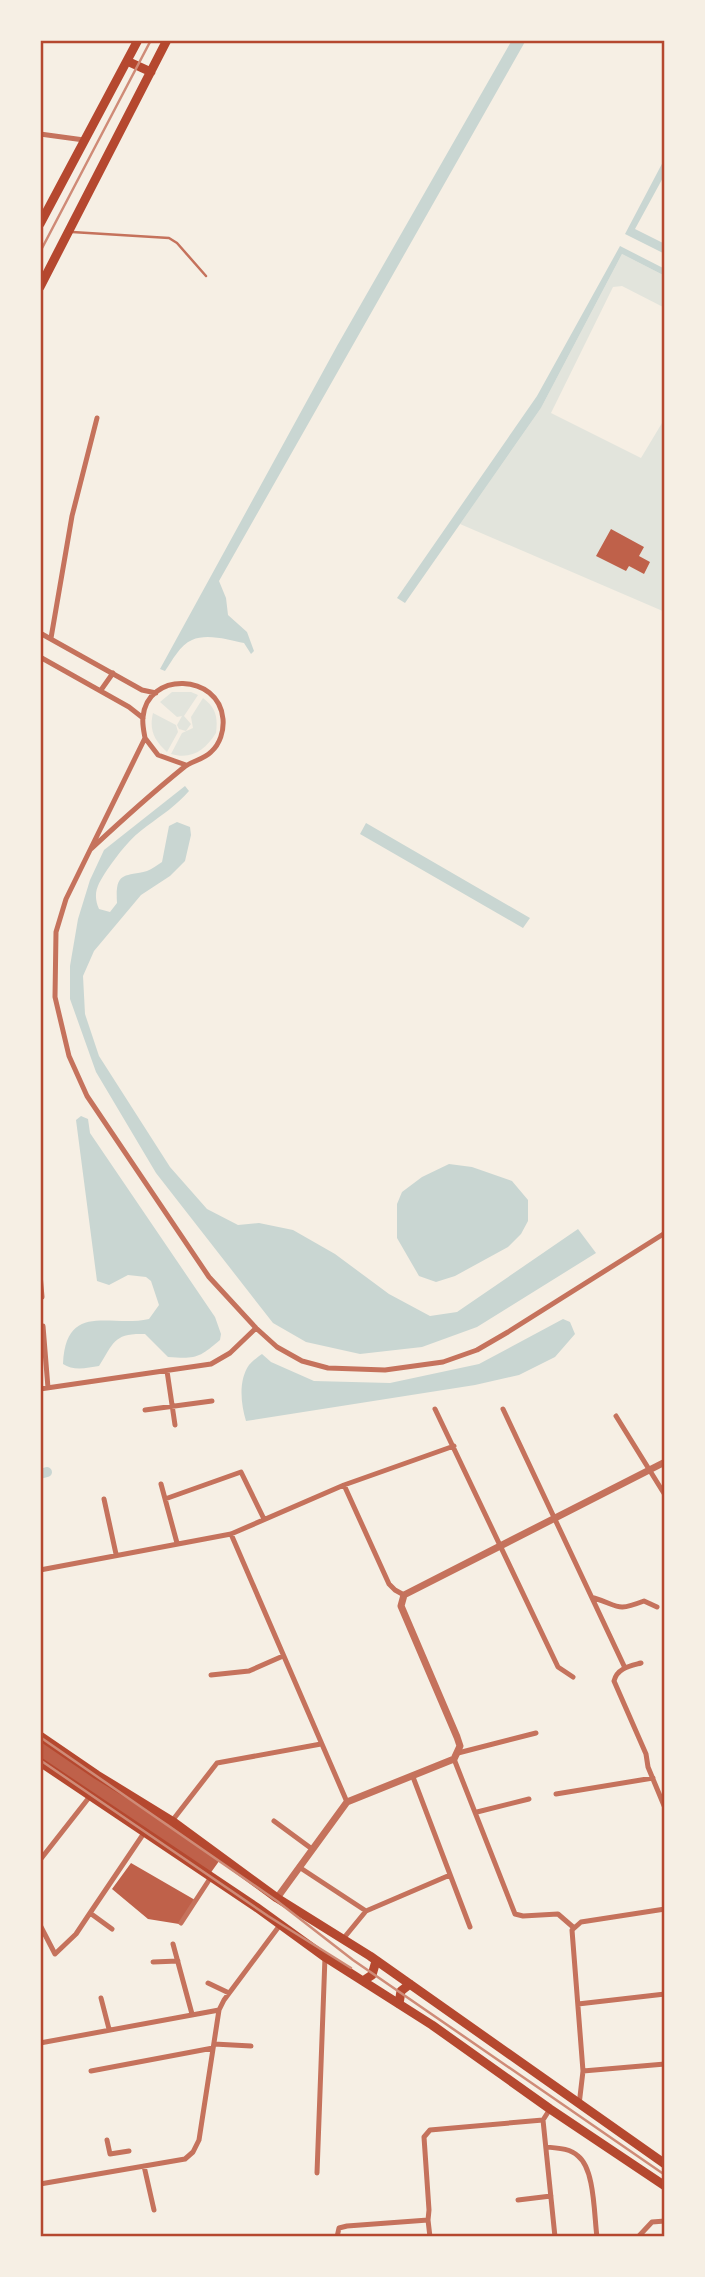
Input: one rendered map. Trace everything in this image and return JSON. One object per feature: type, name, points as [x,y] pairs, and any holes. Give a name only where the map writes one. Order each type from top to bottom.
[{"type":"main road","points":[[40,223],[138,40]]},
{"type":"main road","points":[[40,286],[167,40]]},
{"type":"main road","points":[[127,61],[151,72]]},
{"type":"main road","points":[[40,1736],[172,1821],[277,1898],[343,1938],[665,2164]]},
{"type":"main road","points":[[40,1762],[665,2186]]},
{"type":"main road","points":[[363,1981],[372,1975],[376,1961]]},
{"type":"main road","points":[[399,2004],[401,1991],[410,1984]]},
{"type":"street","points":[[40,134],[84,140]]},
{"type":"street","points":[[51,638],[72,516],[97,418]]},
{"type":"street","points":[[40,633],[142,690],[156,693]]},
{"type":"street","points":[[40,657],[101,691],[142,718]]},
{"type":"street","points":[[101,691],[113,674]]},
{"type":"street","points":[[91,849],[130,811],[186,765],[211,753],[219,741],[223,729],[223,715],[218,702],[209,691],[188,683],[167,685],[147,704],[142,718],[145,738],[158,755],[186,765]]},
{"type":"street","points":[[145,738],[66,899],[56,932],[55,996],[69,1056],[87,1096],[209,1277],[256,1328],[276,1347],[302,1361],[328,1368],[385,1370],[443,1362],[477,1350],[498,1338],[665,1233]]},
{"type":"street","points":[[40,1274],[42,1297]]},
{"type":"street","points":[[43,1326],[48,1388]]},
{"type":"street","points":[[40,1389],[211,1364],[230,1353],[256,1328]]},
{"type":"street","points":[[167,1371],[175,1425]]},
{"type":"street","points":[[145,1410],[212,1401]]},
{"type":"street","points":[[435,1409],[558,1667],[573,1677]]},
{"type":"street","points":[[503,1409],[625,1668]]},
{"type":"street","points":[[616,1416],[665,1495]]},
{"type":"street","points":[[40,1570],[231,1534],[344,1485],[454,1446]]},
{"type":"street","points":[[573,1927],[558,1914],[515,1914],[456,1756],[460,1746],[457,1737],[401,1606],[404,1595],[665,1462]]},
{"type":"street","points":[[165,1499],[241,1472],[264,1519]]},
{"type":"street","points":[[161,1484],[177,1543]]},
{"type":"street","points":[[344,1485],[389,1584],[404,1595]]},
{"type":"street","points":[[104,1499],[116,1554]]},
{"type":"street","points":[[231,1534],[347,1802]]},
{"type":"street","points":[[594,1598],[619,1608],[644,1601],[657,1607]]},
{"type":"street","points":[[211,1675],[249,1671],[283,1656]]},
{"type":"street","points":[[640,1662],[616,1674],[614,1681],[646,1754],[665,1808]]},
{"type":"street","points":[[277,1898],[347,1802],[413,1777],[456,1756],[536,1733]]},
{"type":"street","points":[[172,1821],[217,1763],[321,1744]]},
{"type":"street","points":[[413,1777],[470,1927]]},
{"type":"street","points":[[556,1794],[653,1778]]},
{"type":"street","points":[[40,1860],[91,1796]]},
{"type":"street","points":[[477,1812],[529,1799]]},
{"type":"street","points":[[274,1821],[312,1849]]},
{"type":"street","points":[[40,1925],[55,1954],[76,1934],[144,1833]]},
{"type":"street","points":[[299,1867],[366,1911]]},
{"type":"street","points":[[343,1938],[366,1911],[450,1875]]},
{"type":"street","points":[[181,1923],[211,1877]]},
{"type":"street","points":[[579,2105],[583,2071],[571,1937],[573,1927],[581,1922],[665,1909]]},
{"type":"street","points":[[90,1913],[112,1929]]},
{"type":"street","points":[[40,2184],[185,2159],[193,2152],[198,2140],[219,2010],[280,1925]]},
{"type":"street","points":[[173,1944],[192,2014]]},
{"type":"street","points":[[317,2173],[325,1957]]},
{"type":"street","points":[[153,1962],[178,1961]]},
{"type":"street","points":[[208,1983],[229,1993]]},
{"type":"street","points":[[578,2004],[665,1994]]},
{"type":"street","points":[[101,1998],[109,2029]]},
{"type":"street","points":[[40,2043],[219,2010]]},
{"type":"street","points":[[91,2071],[213,2046],[251,2046]]},
{"type":"street","points":[[583,2071],[665,2064]]},
{"type":"street","points":[[550,2109],[543,2120],[555,2237]]},
{"type":"street","points":[[430,2237],[424,2137],[426,2132],[543,2120]]},
{"type":"street","points":[[107,2140],[114,2171]]},
{"type":"street","points":[[546,2147],[578,2155],[589,2169],[597,2237]]},
{"type":"street","points":[[110,2154],[129,2151]]},
{"type":"street","points":[[144,2166],[154,2210]]},
{"type":"street","points":[[518,2200],[551,2196]]},
{"type":"street","points":[[337,2237],[339,2228],[428,2220]]},
{"type":"street","points":[[638,2237],[645,2226],[652,2222],[665,2221]]},
{"type":"lane","points":[[68,232],[169,239],[177,243],[206,276]]},
{"type":"shaded area","points":[[512,40],[526,40],[219,581],[226,598],[228,615],[247,632],[254,651],[251,654],[244,643],[218,638],[198,638],[184,646],[165,671],[160,669],[337,346]]},
{"type":"shaded area","points":[[665,158],[665,174],[635,229],[665,244],[665,254],[625,234]]},
{"type":"shaded area","points":[[620,246],[665,269],[665,276],[622,254],[541,408],[405,603],[397,598],[537,396]]},
{"type":"shaded area","points":[[622,254],[665,276],[665,308],[622,286],[613,287],[551,413],[641,458],[665,418],[665,612],[460,524],[541,408]]},
{"type":"shaded area","points":[[172,692],[191,692],[198,695],[184,716],[191,724],[186,731],[179,729],[177,725],[182,716],[177,717],[160,702]]},
{"type":"shaded area","points":[[203,698],[215,713],[216,733],[197,752],[185,756],[171,754],[182,733],[193,728],[191,717]]},
{"type":"shaded area","points":[[153,713],[176,725],[178,732],[167,752],[154,734]]},
{"type":"shaded area","points":[[185,786],[189,791],[135,836],[107,870],[97,889],[99,909],[110,912],[117,903],[118,885],[123,877],[147,871],[162,862],[169,826],[177,822],[190,827],[191,835],[185,861],[170,876],[141,895],[94,951],[83,976],[85,1014],[99,1056],[170,1167],[207,1209],[238,1225],[259,1223],[293,1230],[335,1254],[389,1294],[430,1316],[457,1312],[578,1229],[596,1253],[477,1327],[422,1347],[360,1354],[306,1342],[273,1323],[156,1173],[96,1072],[70,999],[70,966],[78,919],[90,880],[104,850]]},
{"type":"shaded area","points":[[366,823],[530,918],[523,928],[360,834]]},
{"type":"shaded area","points":[[81,1116],[88,1119],[90,1133],[215,1317],[221,1334],[220,1340],[202,1354],[185,1358],[168,1357],[145,1334],[135,1334],[116,1341],[99,1366],[76,1368],[63,1364],[66,1344],[72,1332],[81,1324],[92,1321],[149,1319],[159,1305],[151,1281],[146,1277],[128,1275],[109,1285],[97,1281],[76,1120]]},
{"type":"shaded area","points":[[449,1164],[472,1167],[512,1181],[528,1200],[528,1221],[521,1234],[508,1247],[455,1276],[436,1282],[419,1276],[397,1238],[397,1204],[402,1192],[422,1177]]},
{"type":"shaded area","points":[[563,1319],[570,1322],[575,1334],[555,1357],[519,1375],[475,1385],[246,1421],[242,1400],[243,1378],[249,1365],[262,1354],[271,1362],[314,1381],[390,1383],[479,1364]]},
{"type":"building","points":[[611,529],[644,547],[639,556],[650,562],[644,574],[629,566],[626,571],[596,556]]},
{"type":"building","points":[[40,1732],[222,1857],[207,1878],[40,1764]]},
{"type":"building","points":[[131,1863],[195,1900],[179,1924],[148,1919],[112,1889]]},
{"type":"waterway","points":[[40,1474],[47,1472]]},
{"type":"railway","points":[[40,252],[151,40]]},
{"type":"railway","points":[[40,1737],[277,1901],[353,1960],[665,2175]]},
{"type":"railway","points":[[40,1760],[268,1916],[351,1968]]}]
